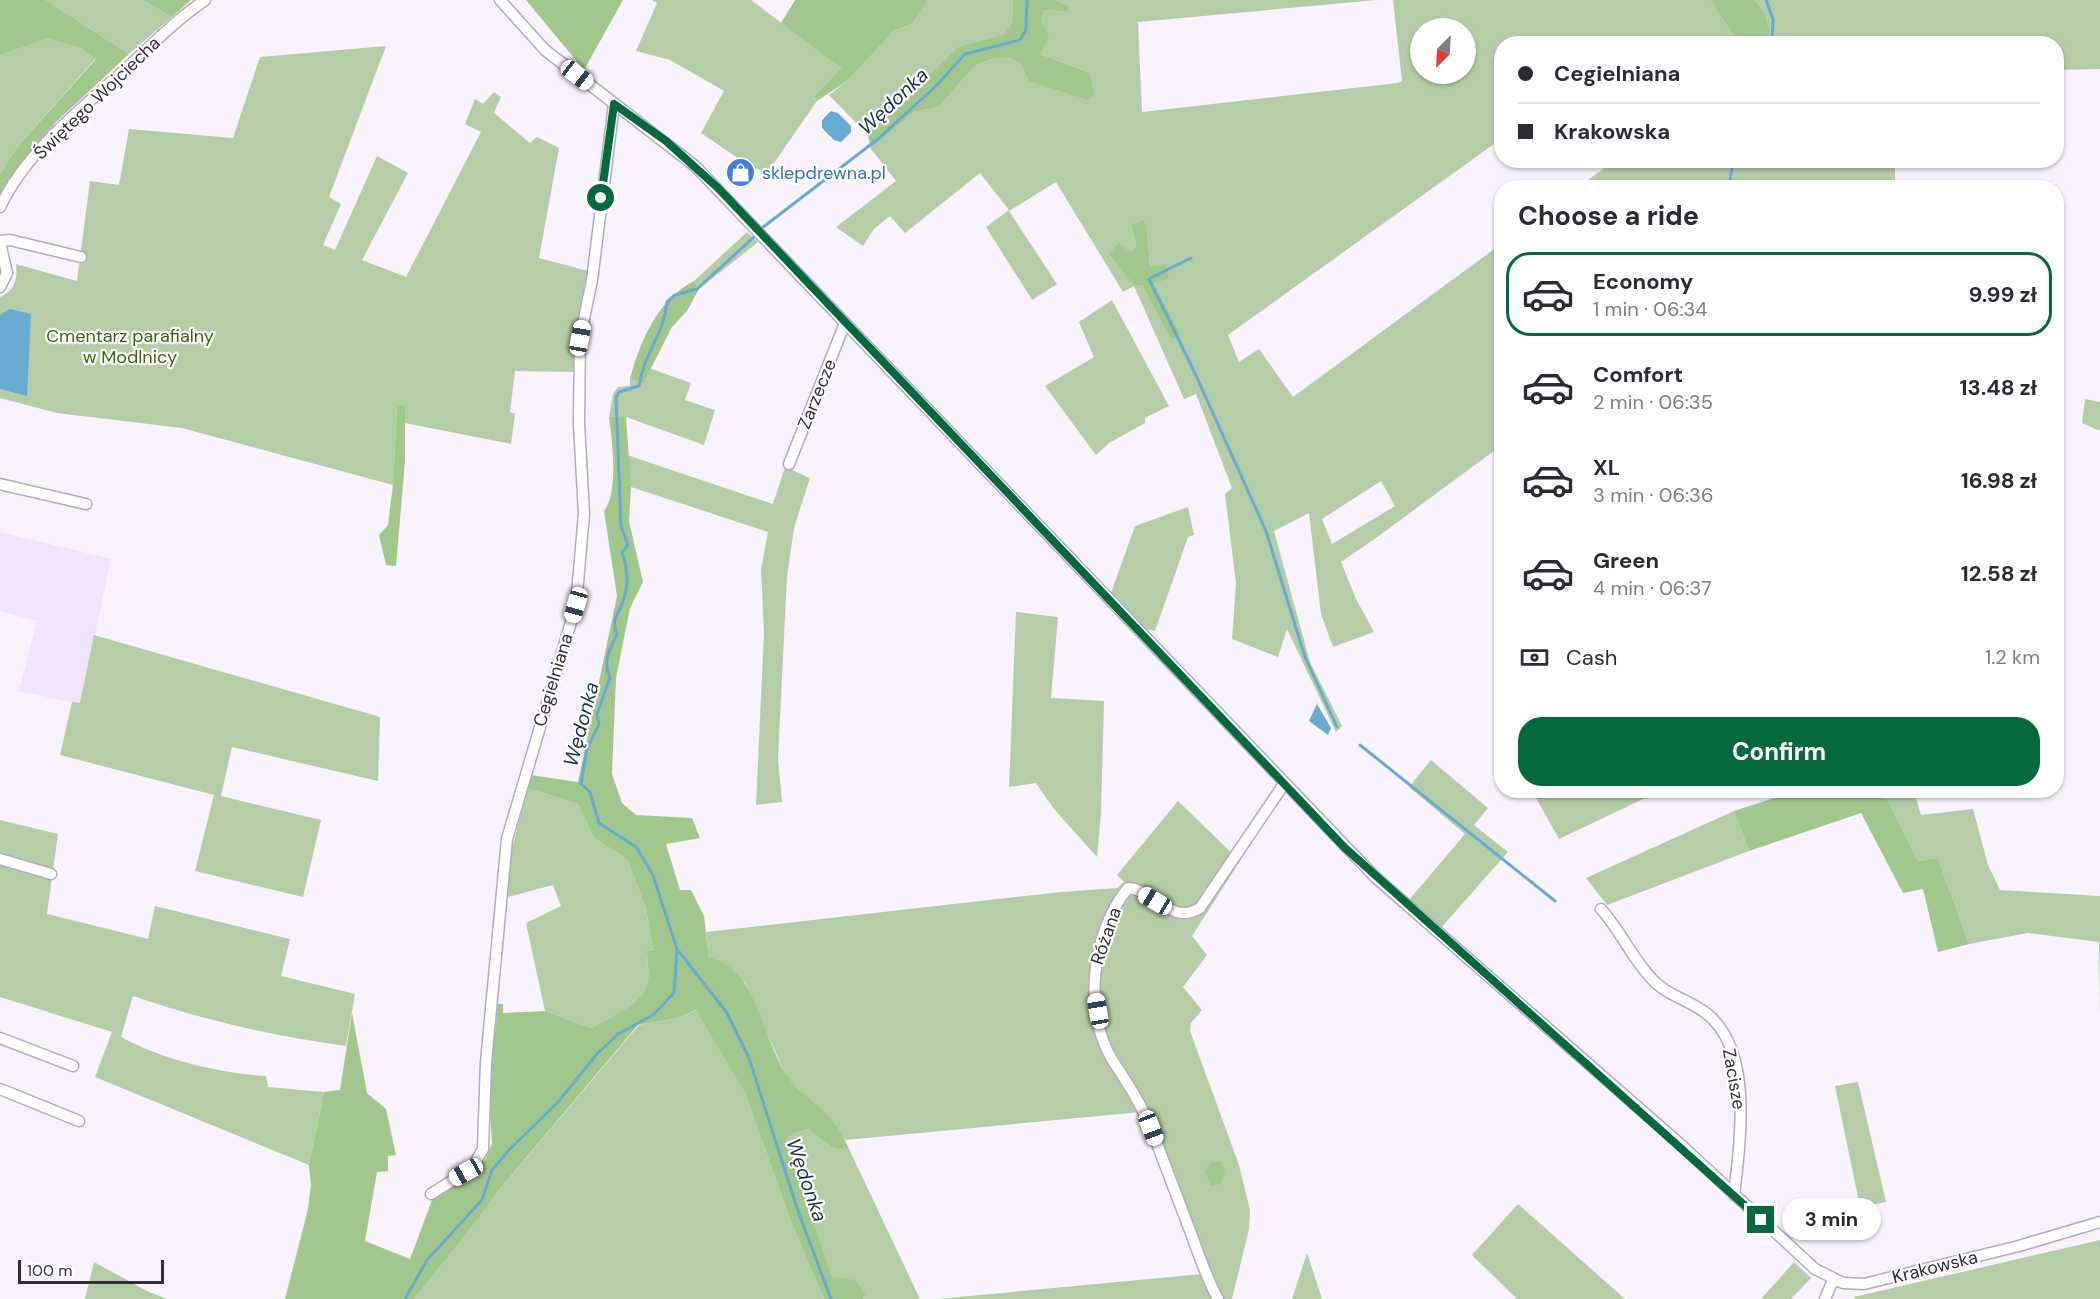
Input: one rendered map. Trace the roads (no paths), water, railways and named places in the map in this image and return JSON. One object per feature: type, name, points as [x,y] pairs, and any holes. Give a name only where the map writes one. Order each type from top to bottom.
[{"type":"street","name":"Świętego Wojciecha","points":[[0,207],[25,169],[63,126],[164,33],[205,0]]},
{"type":"street","name":"Krakowska","points":[[500,0],[545,50],[695,166],[1375,878],[1815,1269],[1833,1280],[1864,1284],[2019,1246],[2100,1222]]},
{"type":"street","name":"Cegielniana","points":[[431,1194],[470,1168],[483,1149],[486,1062],[507,838],[576,605],[584,514],[579,424],[580,338],[592,280],[614,104]]},
{"type":"street","points":[[0,287],[7,273],[0,242],[10,240],[81,257]]},
{"type":"street","name":"Zarzecze","points":[[789,464],[845,323]]},
{"type":"street","points":[[0,484],[86,504]]},
{"type":"street","name":"Różana","points":[[1218,1299],[1203,1268],[1151,1128],[1122,1072],[1112,1060],[1102,1034],[1093,974],[1118,900],[1128,888],[1136,889],[1169,910],[1182,914],[1191,913],[1200,908],[1284,784]]},
{"type":"street","points":[[0,859],[51,874]]},
{"type":"street","name":"Zacisze","points":[[1601,909],[1653,980],[1706,1012],[1719,1026],[1729,1044],[1737,1073],[1741,1109],[1734,1195]]},
{"type":"street","points":[[0,1038],[73,1066]]},
{"type":"street","points":[[0,1089],[79,1121]]},
{"type":"street","points":[[1825,1299],[1833,1280]]},
{"type":"water","points":[[831,111],[838,113],[851,126],[851,132],[841,142],[834,140],[822,128],[822,120]]},
{"type":"water","points":[[10,309],[31,314],[27,396],[0,389],[0,315]]},
{"type":"water","points":[[1317,704],[1331,728],[1328,735],[1309,721]]},
{"type":"waterway","name":"Wędonka","points":[[762,228],[878,139],[936,86],[965,54],[1020,40],[1026,30],[1027,0]]},
{"type":"waterway","points":[[1766,0],[1773,19],[1772,36]]},
{"type":"waterway","points":[[1730,180],[1732,168]]},
{"type":"waterway","name":"Wędonka","points":[[754,237],[697,289],[675,295],[667,302],[662,324],[645,364],[639,386],[619,392],[616,398],[621,526],[628,545],[622,552],[626,565],[627,585],[615,619],[617,634],[607,661],[610,678],[597,714],[599,724],[587,749],[581,784],[590,792],[599,823],[636,847],[653,875],[677,949],[727,1013],[749,1058],[798,1211],[831,1299]]},
{"type":"waterway","points":[[1191,258],[1149,279],[1193,369],[1266,531],[1305,657],[1337,727]]},
{"type":"waterway","points":[[1360,745],[1555,901]]},
{"type":"waterway","points":[[405,1299],[427,1260],[482,1200],[492,1170],[509,1150],[558,1102],[597,1054],[618,1034],[653,1015],[674,993],[677,951]]},
{"type":"place","name":"sklepdrewna.pl","points":[[741,173]]},
{"type":"park label","name":"Cmentarz parafialny w Modlnicy","points":[[130,346]]}]
